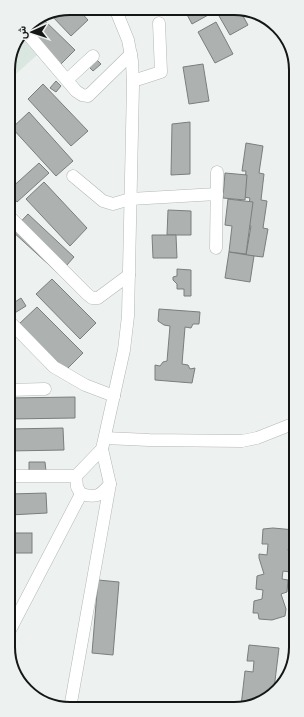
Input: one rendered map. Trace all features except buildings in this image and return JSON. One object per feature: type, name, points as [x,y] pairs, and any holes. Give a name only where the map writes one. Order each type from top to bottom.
[{"type":"street","points":[[71,702],[110,484],[103,444],[125,343],[128,316],[133,81],[131,54],[128,40],[118,15]]},
{"type":"street","points":[[133,81],[161,72],[159,23]]},
{"type":"street","points":[[28,34],[76,91],[82,95],[88,96],[131,54]]},
{"type":"street","points":[[67,80],[93,56]]},
{"type":"street","points":[[216,248],[217,172]]},
{"type":"street","points":[[73,176],[103,201],[113,204],[130,199],[217,194]]},
{"type":"street","points":[[15,222],[92,298],[98,298],[129,275]]},
{"type":"street","points":[[15,327],[54,367],[85,385],[114,396]]},
{"type":"street","points":[[15,390],[45,389]]},
{"type":"street","points":[[110,484],[102,494],[92,497],[81,494],[77,487],[76,476],[103,444],[149,440],[242,441],[257,438],[289,425]]},
{"type":"street","points":[[15,476],[76,476]]},
{"type":"street","points":[[15,620],[81,494]]},
{"type":"shaded area","points":[[24,40],[37,55],[15,75],[17,56]]}]
